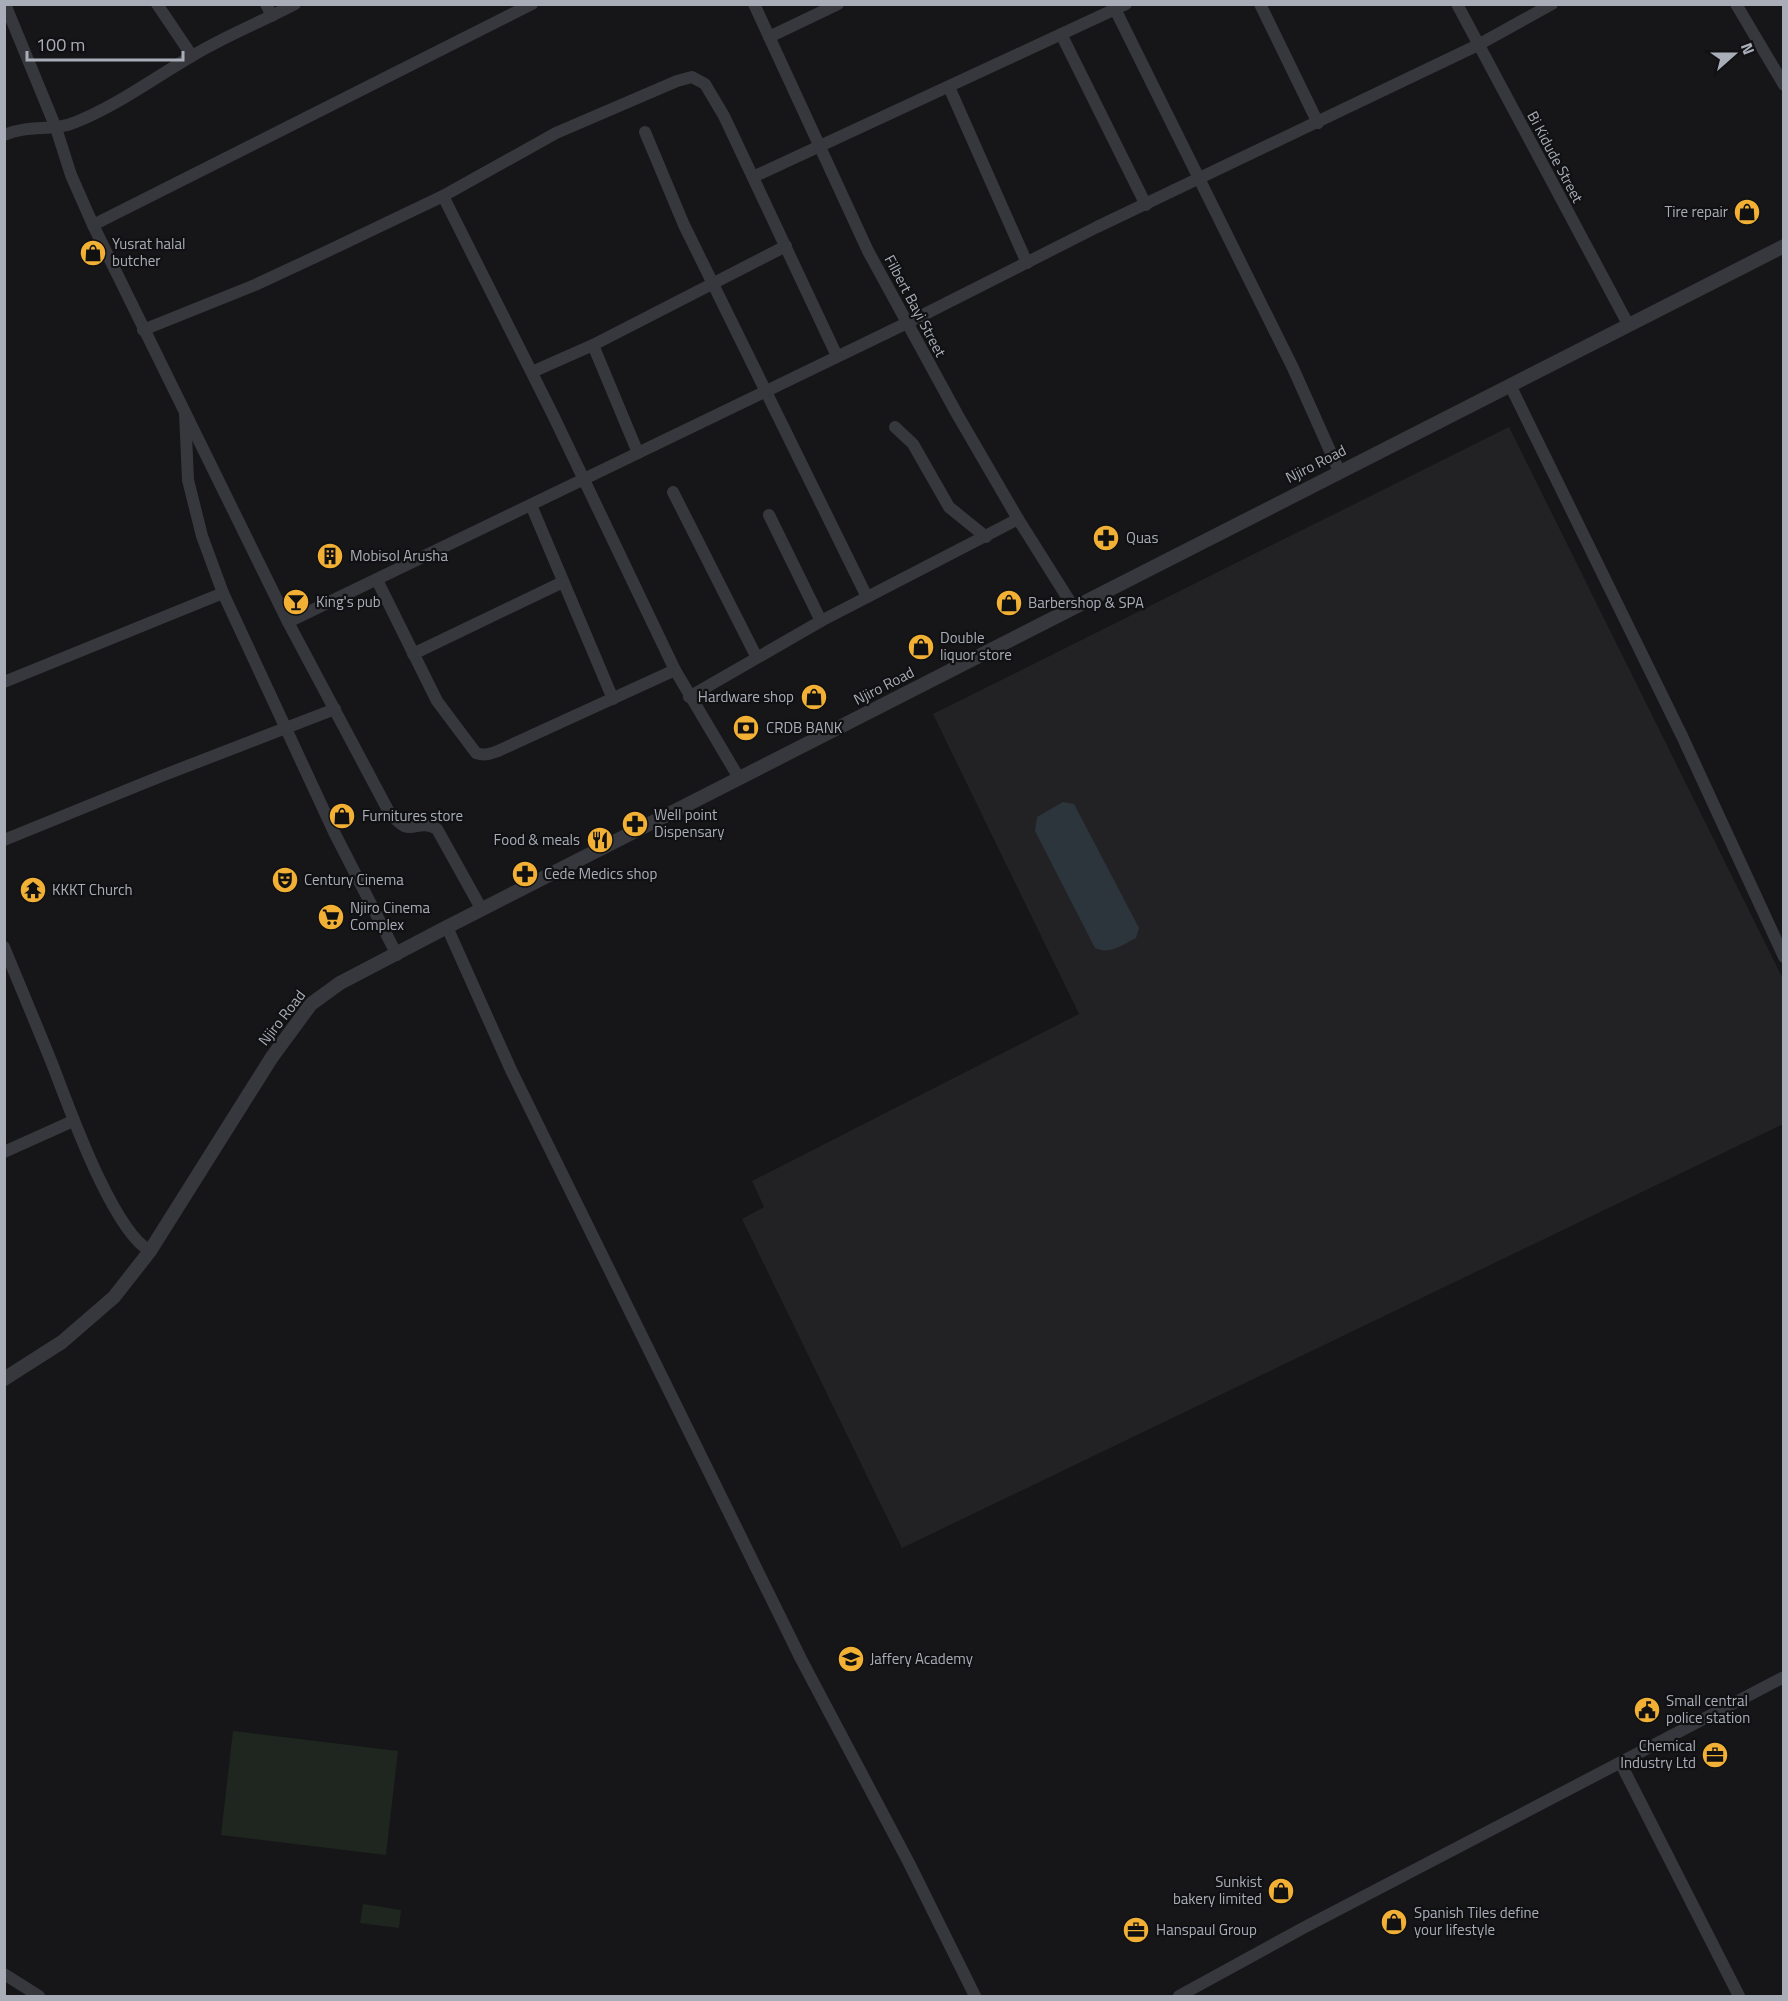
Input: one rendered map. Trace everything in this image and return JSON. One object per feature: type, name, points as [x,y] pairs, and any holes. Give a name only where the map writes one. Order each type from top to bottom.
[{"type":"street","points":[[5,4],[56,128],[71,175],[93,225],[142,330],[288,622],[388,810],[400,826],[405,828],[426,825],[437,829],[482,910]]},
{"type":"street","points":[[157,4],[192,56]]},
{"type":"street","points":[[266,4],[273,16]]},
{"type":"street","points":[[4,135],[31,127],[56,128],[73,123],[112,105],[192,56],[295,4]]},
{"type":"street","points":[[93,225],[532,4]]},
{"type":"street","name":"Filbert Bayi Street","points":[[754,4],[855,224],[907,323],[1018,519],[1074,608]]},
{"type":"street","points":[[769,37],[838,4]]},
{"type":"street","points":[[1260,4],[1318,123]]},
{"type":"street","name":"Bi Kidude Street","points":[[1456,4],[1628,324]]},
{"type":"street","points":[[288,622],[1479,45],[1552,4]]},
{"type":"street","points":[[1736,4],[1784,85]]},
{"type":"street","points":[[753,177],[1121,7],[1201,180],[1293,368],[1339,471]]},
{"type":"street","points":[[1061,34],[1146,205]]},
{"type":"street","points":[[142,330],[263,281],[443,196],[556,133],[669,84],[692,77],[699,79],[710,90],[837,356]]},
{"type":"street","points":[[949,87],[1026,263]]},
{"type":"street","points":[[645,132],[684,225],[867,597]]},
{"type":"street","points":[[443,196],[532,372],[675,670],[739,778]]},
{"type":"street","points":[[532,372],[593,345],[786,246]]},
{"type":"street","name":"Njiro Road","points":[[4,1379],[62,1342],[103,1308],[150,1251],[229,1122],[304,1012],[340,982],[398,955],[447,927],[1784,246]]},
{"type":"street","points":[[593,345],[638,453]]},
{"type":"street","points":[[1510,385],[1682,736],[1784,957]]},
{"type":"street","points":[[184,410],[188,480],[202,536],[223,593],[334,832],[398,955]]},
{"type":"street","points":[[895,427],[913,444],[949,507],[986,537]]},
{"type":"street","points":[[673,492],[756,656]]},
{"type":"street","points":[[531,505],[613,699]]},
{"type":"street","points":[[769,515],[820,621]]},
{"type":"street","points":[[689,697],[756,656],[820,621],[1018,519]]},
{"type":"street","points":[[377,580],[446,717],[476,753],[485,756],[675,670]]},
{"type":"street","points":[[414,654],[563,582]]},
{"type":"street","points":[[4,682],[223,593]]},
{"type":"street","points":[[4,840],[335,709]]},
{"type":"street","points":[[447,927],[511,1070],[801,1659],[909,1863],[975,1996]]},
{"type":"street","points":[[4,946],[74,1121],[109,1197],[142,1247],[150,1251]]},
{"type":"street","points":[[4,1152],[74,1121]]},
{"type":"street","points":[[1179,1996],[1569,1788],[1621,1764],[1784,1677]]},
{"type":"street","points":[[1621,1764],[1739,1996]]},
{"type":"street","points":[[4,1974],[39,1996]]},
{"type":"shaded area","points":[[1509,427],[1783,979],[1783,1124],[902,1548],[742,1219],[764,1207],[752,1181],[1079,1014],[933,714]]},
{"type":"shaded area","points":[[1063,802],[1074,804],[1139,928],[1136,938],[1116,948],[1100,950],[1095,948],[1035,831],[1037,817]]},
{"type":"shaded area","points":[[233,1731],[398,1751],[386,1855],[221,1835]]},
{"type":"shaded area","points":[[363,1904],[401,1910],[399,1928],[360,1923]]},
{"type":"place","name":"Tire repair","points":[[1747,212]]},
{"type":"place","name":"Yusrat halal butcher","points":[[93,253]]},
{"type":"place","name":"Quas","points":[[1106,538]]},
{"type":"place","name":"Mobisol Arusha","points":[[330,556]]},
{"type":"place","name":"King's pub","points":[[296,602]]},
{"type":"place","name":"Barbershop & SPA","points":[[1009,603]]},
{"type":"place","name":"Double liquor store","points":[[921,647]]},
{"type":"place","name":"Hardware shop","points":[[814,697]]},
{"type":"place","name":"CRDB BANK","points":[[746,728]]},
{"type":"place","name":"Furnitures store","points":[[342,816]]},
{"type":"place","name":"Well point Dispensary","points":[[635,824]]},
{"type":"place","name":"Food & meals","points":[[600,840]]},
{"type":"place","name":"Cede Medics shop","points":[[525,874]]},
{"type":"place","name":"Century Cinema","points":[[285,880]]},
{"type":"place","name":"KKKT Church","points":[[33,890]]},
{"type":"place","name":"Njiro Cinema Complex","points":[[331,917]]},
{"type":"place","name":"Jaffery Academy","points":[[851,1659]]},
{"type":"place","name":"Small central police station","points":[[1647,1710]]},
{"type":"place","name":"Chemical Industry Ltd","points":[[1715,1755]]},
{"type":"place","name":"Sunkist bakery limited","points":[[1281,1891]]},
{"type":"place","name":"Spanish Tiles define your lifestyle","points":[[1394,1922]]},
{"type":"place","name":"Hanspaul Group","points":[[1136,1930]]}]
